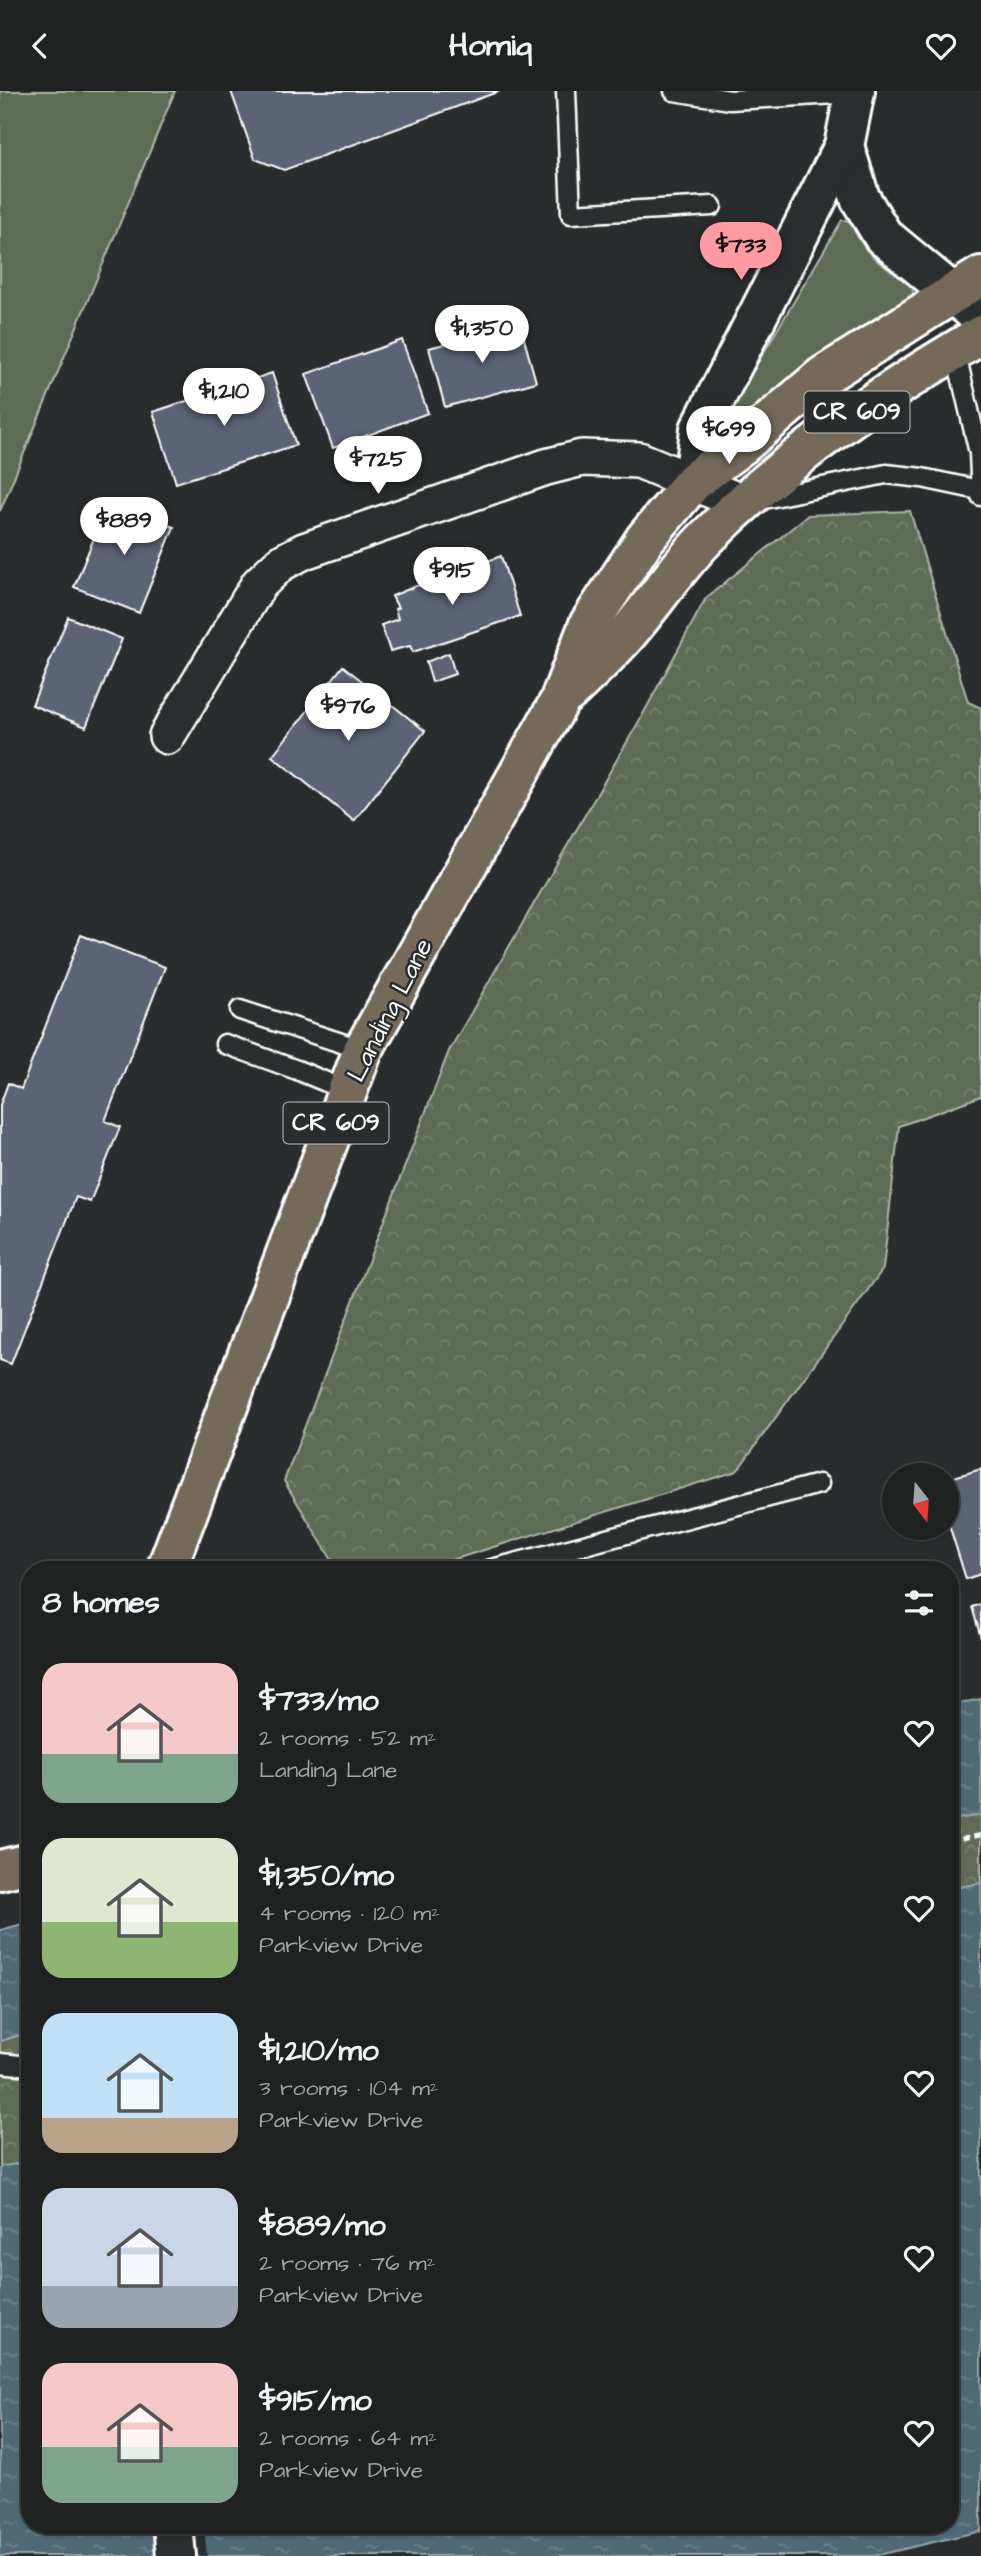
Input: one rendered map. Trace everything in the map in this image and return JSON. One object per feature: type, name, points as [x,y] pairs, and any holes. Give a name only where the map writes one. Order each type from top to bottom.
[{"type":"main road","name":"Landing Lane","points":[[169,1561],[363,1050],[559,702],[589,624],[645,539],[694,481],[742,445],[823,376],[967,285]]},
{"type":"main road","name":"Landing Lane","points":[[559,702],[619,644],[704,540],[743,503],[808,447],[880,396],[968,342]]},
{"type":"main road","points":[[0,1870],[21,1865]]},
{"type":"street","points":[[694,481],[699,429],[844,146],[855,92]]},
{"type":"street","points":[[844,146],[860,198],[883,236],[967,285],[981,317]]},
{"type":"street","points":[[167,736],[260,584],[281,563],[304,551],[546,467],[582,459],[639,460],[743,503]]},
{"type":"street","points":[[174,2534],[176,2556]]},
{"type":"lane","points":[[566,91],[571,214],[712,206]]},
{"type":"lane","points":[[674,91],[730,100],[855,92]]},
{"type":"lane","points":[[743,503],[886,474],[922,478],[980,493],[980,454],[968,342]]},
{"type":"lane","points":[[240,1010],[363,1050]]},
{"type":"lane","points":[[225,1044],[348,1091]]},
{"type":"lane","points":[[523,1561],[819,1484]]},
{"type":"lane","points":[[0,2063],[21,2065]]},
{"type":"path","points":[[959,1840],[981,1835]]},
{"type":"green space","points":[[0,91],[175,91],[0,511]]},
{"type":"green space","points":[[842,220],[850,221],[875,259],[912,285],[913,295],[790,380],[748,419],[722,436],[720,427]]},
{"type":"green space","points":[[910,511],[968,702],[981,708],[981,1096],[899,1126],[883,1269],[737,1471],[449,1561],[333,1561],[284,1481],[449,1051],[642,716],[706,598],[808,515]]},
{"type":"green space","points":[[981,1815],[981,1883],[959,1887],[959,1819]]},
{"type":"green space","points":[[21,2035],[21,2164],[0,2168],[0,2041]]},
{"type":"water","points":[[981,1699],[981,1815],[959,1819],[959,1703]]},
{"type":"water","points":[[981,1883],[981,2531],[874,2556],[0,2556],[0,2167],[21,2163],[21,2534],[959,2534],[959,1887]]},
{"type":"water","points":[[21,1924],[21,2035],[0,2041],[0,1930]]},
{"type":"pier","points":[[152,2534],[205,2534],[207,2556],[154,2556]]},
{"type":"building","points":[[231,91],[500,91],[284,170],[255,159]]},
{"type":"building","points":[[520,324],[536,382],[445,407],[429,348]]},
{"type":"building","points":[[402,340],[428,413],[333,448],[306,374]]},
{"type":"building","points":[[272,373],[296,445],[176,483],[153,412]]},
{"type":"building","points":[[109,501],[174,527],[139,613],[74,587]]},
{"type":"building","points":[[501,556],[520,616],[413,652],[410,646],[390,651],[381,625],[398,619],[395,609],[398,608],[392,596],[423,583],[428,586],[448,579],[447,576]]},
{"type":"building","points":[[68,617],[122,639],[86,727],[32,705]]},
{"type":"building","points":[[449,653],[455,674],[432,682],[426,662]]},
{"type":"building","points":[[343,666],[425,731],[354,821],[272,756]]},
{"type":"building","points":[[81,935],[165,967],[105,1121],[120,1127],[90,1202],[76,1197],[11,1364],[0,1360],[0,1105],[8,1083],[21,1089]]},
{"type":"building","points":[[981,1469],[981,1574],[966,1579],[954,1540],[959,1540],[959,1475]]},
{"type":"building","points":[[981,1604],[981,1638],[972,1607]]}]
